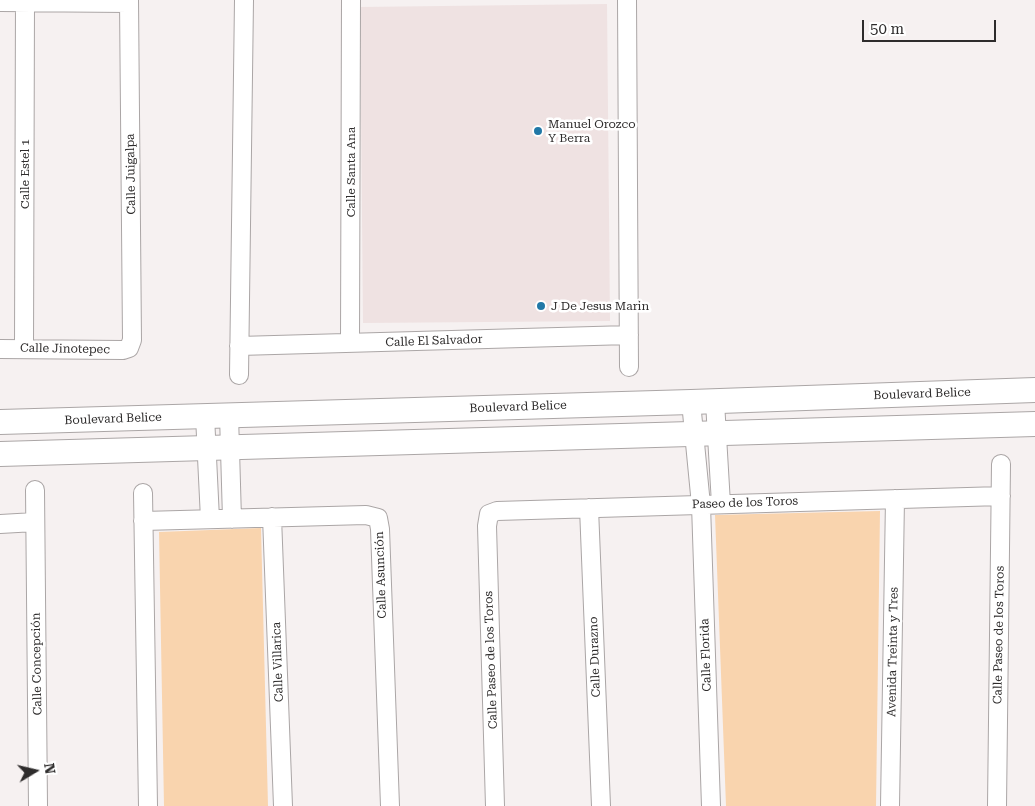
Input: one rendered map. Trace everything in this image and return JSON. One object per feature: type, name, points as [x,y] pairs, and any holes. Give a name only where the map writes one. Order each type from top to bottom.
[{"type":"street","points":[[239,376],[244,0]]},
{"type":"street","name":"Calle Santa Ana","points":[[350,343],[351,0]]},
{"type":"street","points":[[627,0],[629,367]]},
{"type":"street","name":"Calle Estel 1","points":[[24,348],[25,1]]},
{"type":"street","points":[[0,2],[129,2]]},
{"type":"street","name":"Calle Juigalpa","points":[[129,2],[132,340],[129,348]]},
{"type":"street","name":"Calle El Salvador","points":[[239,346],[629,335]]},
{"type":"street","name":"Calle Jinotepec","points":[[0,349],[123,350],[129,348]]},
{"type":"street","name":"Boulevard Belice","points":[[0,422],[716,402],[1035,390]]},
{"type":"street","name":"Calle Florida","points":[[691,402],[701,504],[711,806]]},
{"type":"street","points":[[716,402],[716,433],[721,504]]},
{"type":"street","points":[[210,519],[218,447],[229,415]]},
{"type":"street","points":[[205,416],[218,447],[232,519]]},
{"type":"street","points":[[0,454],[1035,424]]},
{"type":"street","name":"Calle Paseo de los Toros","points":[[997,806],[1001,464]]},
{"type":"street","name":"Calle Concepción","points":[[35,490],[38,806]]},
{"type":"street","points":[[143,492],[148,806]]},
{"type":"street","name":"Paseo de los Toros","points":[[489,514],[497,511],[1001,496]]},
{"type":"street","name":"Avenida Treinta y Tres","points":[[890,806],[895,499]]},
{"type":"street","name":"Calle Durazno","points":[[589,508],[601,806]]},
{"type":"street","name":"Calle Paseo de los Toros","points":[[489,514],[487,526],[495,806]]},
{"type":"street","name":"Calle Asunción","points":[[143,521],[366,515],[378,518],[380,529],[390,806]]},
{"type":"street","name":"Calle Villarica","points":[[272,517],[283,806]]},
{"type":"street","points":[[0,524],[35,522]]},
{"type":"shaded area","points":[[607,4],[610,321],[363,323],[360,7]]},
{"type":"shaded area","points":[[880,511],[876,806],[726,806],[715,515]]},
{"type":"shaded area","points":[[261,528],[268,806],[164,806],[159,532]]},
{"type":"place","name":"Manuel Orozco Y Berra","points":[[538,131]]},
{"type":"place","name":"J De Jesus Marin","points":[[541,306]]}]
